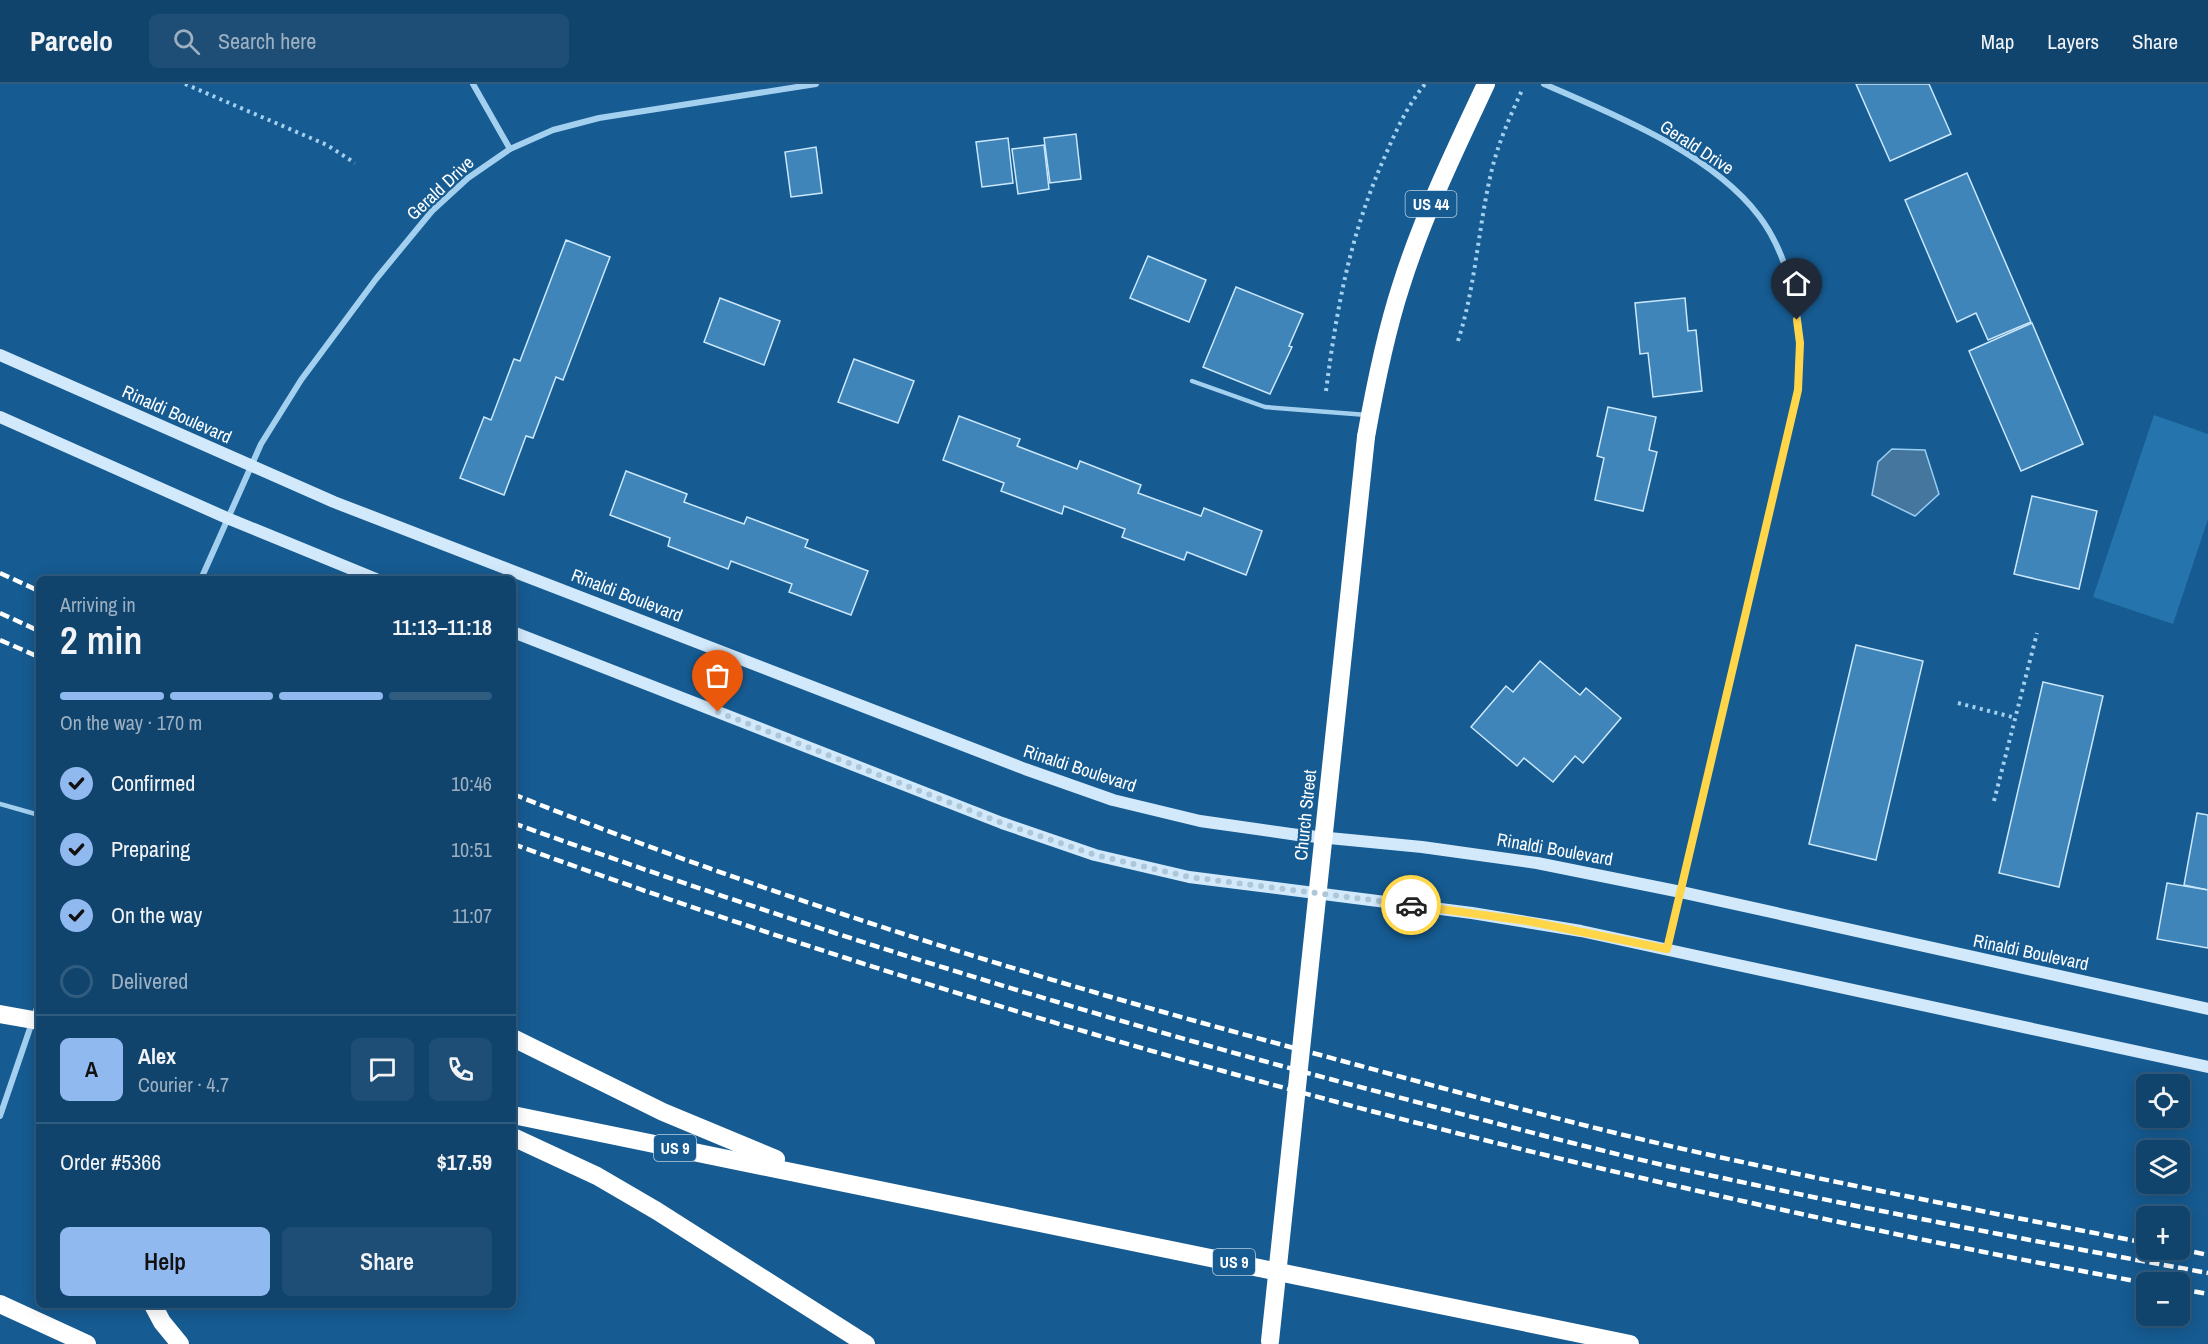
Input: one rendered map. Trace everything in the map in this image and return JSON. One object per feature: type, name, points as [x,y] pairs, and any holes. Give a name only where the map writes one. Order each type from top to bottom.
[{"type":"highway","name":"Church Street","points":[[1270,1343],[1366,437],[1388,328],[1401,286],[1429,210],[1486,84]]},
{"type":"highway","points":[[0,1014],[36,1020]]},
{"type":"highway","points":[[516,1039],[704,1131],[838,1180]]},
{"type":"highway","name":"US 9","points":[[516,1116],[1630,1344]]},
{"type":"highway","points":[[516,1138],[574,1165],[657,1210],[866,1344]]},
{"type":"highway","points":[[0,1304],[87,1344]]},
{"type":"highway","points":[[155,1308],[162,1322],[180,1344]]},
{"type":"street","points":[[473,84],[510,149]]},
{"type":"street","name":"Gerald Drive","points":[[202,576],[249,466],[301,380],[376,279],[432,211],[468,178],[510,149],[553,130],[599,118],[816,84]]},
{"type":"street","name":"Gerald Drive","points":[[1544,84],[1663,141],[1700,163],[1732,188],[1765,225],[1780,253],[1794,296],[1800,343],[1798,390],[1667,949]]},
{"type":"street","name":"Rinaldi Boulevard","points":[[0,355],[334,502],[1025,770],[1113,800],[1181,817],[1239,827],[1479,854],[1681,892],[2208,1009]]},
{"type":"street","points":[[0,417],[227,518],[368,576]]},
{"type":"street","points":[[516,633],[1002,823],[1095,855],[1189,877],[1527,921],[1667,949],[2208,1067]]},
{"type":"street","points":[[0,1116],[36,1011]]},
{"type":"lane","points":[[1192,381],[1253,405],[1370,416]]},
{"type":"lane","points":[[0,804],[36,814]]},
{"type":"path","points":[[185,84],[327,145],[355,163]]},
{"type":"path","points":[[1323,412],[1335,320],[1345,268],[1375,178],[1407,109],[1425,84]]},
{"type":"path","points":[[1458,341],[1472,290],[1492,169],[1505,129],[1525,84]]},
{"type":"path","points":[[1994,801],[2037,633]]},
{"type":"path","points":[[1959,703],[2016,718]]},
{"type":"shaded area","points":[[2154,415],[2208,434],[2208,519],[2173,624],[2093,597]]},
{"type":"shaded area","points":[[1892,449],[1925,450],[1939,494],[1915,516],[1872,495],[1878,462]]},
{"type":"building","points":[[1856,84],[1929,84],[1951,134],[1890,161]]},
{"type":"building","points":[[1076,134],[1081,179],[1050,183],[1044,138]]},
{"type":"building","points":[[1008,138],[1013,183],[982,187],[976,142]]},
{"type":"building","points":[[1044,145],[1049,189],[1018,194],[1012,149]]},
{"type":"building","points":[[816,147],[822,193],[791,197],[785,152]]},
{"type":"building","points":[[1967,173],[2031,322],[1988,340],[1976,313],[1957,322],[1905,200]]},
{"type":"building","points":[[566,240],[610,257],[563,380],[556,377],[533,438],[526,436],[504,495],[460,478],[484,417],[491,420],[514,359],[520,361]]},
{"type":"building","points":[[1148,256],[1206,280],[1189,322],[1130,298]]},
{"type":"building","points":[[1236,287],[1303,314],[1289,346],[1292,347],[1270,394],[1203,367]]},
{"type":"building","points":[[720,298],[780,321],[764,365],[704,342]]},
{"type":"building","points":[[1685,298],[1688,331],[1696,330],[1702,391],[1653,397],[1648,353],[1640,354],[1635,303]]},
{"type":"building","points":[[2032,323],[2083,444],[2021,471],[1969,351]]},
{"type":"building","points":[[854,359],[914,381],[898,423],[838,402]]},
{"type":"building","points":[[1608,407],[1656,417],[1649,450],[1657,452],[1643,511],[1595,500],[1604,458],[1597,456]]},
{"type":"building","points":[[959,416],[1020,439],[1017,446],[1077,469],[1080,461],[1141,485],[1138,493],[1201,516],[1204,508],[1262,531],[1246,575],[1187,552],[1184,560],[1122,537],[1125,529],[1064,506],[1062,514],[1001,491],[1004,483],[943,460]]},
{"type":"building","points":[[626,471],[687,494],[684,502],[744,524],[747,517],[808,540],[805,547],[868,571],[851,615],[789,592],[792,584],[731,561],[728,569],[668,546],[670,538],[610,515]]},
{"type":"building","points":[[2032,496],[2097,511],[2079,589],[2014,574]]},
{"type":"building","points":[[1856,645],[1923,661],[1876,860],[1809,844]]},
{"type":"building","points":[[1540,661],[1580,695],[1586,688],[1621,718],[1583,763],[1575,756],[1553,782],[1524,758],[1517,766],[1471,727],[1506,686],[1513,692]]},
{"type":"building","points":[[2043,682],[2103,696],[2059,887],[1999,873]]},
{"type":"building","points":[[2197,813],[2208,815],[2208,890],[2184,885]]},
{"type":"building","points":[[2167,883],[2208,890],[2208,948],[2157,939]]},
{"type":"railway","points":[[0,573],[36,590]]},
{"type":"railway","points":[[0,613],[36,630]]},
{"type":"railway","points":[[0,640],[36,656]]},
{"type":"railway","points":[[516,795],[612,833],[813,904],[1016,969],[1221,1028],[1583,1125],[1670,1146],[2136,1241]]},
{"type":"railway","points":[[516,824],[715,894],[918,960],[1226,1051],[1454,1112],[1621,1155],[1731,1180],[1935,1222],[2208,1273]]},
{"type":"railway","points":[[516,845],[713,914],[914,980],[1117,1041],[1320,1098],[1731,1199],[1938,1243],[2136,1281]]},
{"type":"railway","points":[[2190,1251],[2208,1255]]},
{"type":"railway","points":[[2190,1291],[2208,1294]]},
{"type":"way so far","points":[[718,712],[1002,823],[1095,855],[1189,877],[1411,905]]},
{"type":"route","points":[[1411,905],[1527,921],[1667,949],[1779,482],[1798,390],[1800,343],[1797,320]]}]
